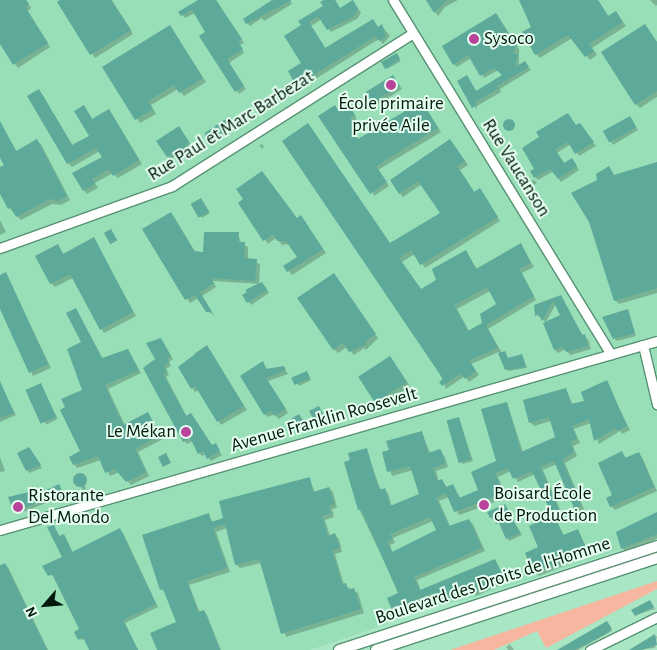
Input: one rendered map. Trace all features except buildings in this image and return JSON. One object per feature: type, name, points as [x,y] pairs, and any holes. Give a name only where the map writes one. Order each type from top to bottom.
[{"type":"main road","name":"Boulevard des Droits de l'Homme","points":[[339,650],[657,546]]},
{"type":"main road","name":"Boulevard des Droits de l'Homme","points":[[376,650],[657,558]]},
{"type":"street","name":"Rue Vaucanson","points":[[393,0],[611,354]]},
{"type":"street","name":"Rue Paul et Marc Barbezat","points":[[0,248],[172,186],[413,33]]},
{"type":"street","name":"Avenue Franklin Roosevelt","points":[[0,530],[657,341]]},
{"type":"street","points":[[643,345],[657,404]]},
{"type":"street","points":[[590,650],[657,617]]},
{"type":"shaded area","points":[[0,0],[657,0],[657,538],[473,598],[387,617],[387,624],[310,650],[0,650]]},
{"type":"shaded area","points":[[657,581],[657,589],[546,648],[537,631],[494,650],[450,650]]},
{"type":"place","name":"Sysoco","points":[[474,39]]},
{"type":"place","name":"École primaire privée Aile","points":[[391,85]]},
{"type":"place","name":"Le Mékan","points":[[186,432]]},
{"type":"place","name":"Boisard École de Production","points":[[484,505]]},
{"type":"place","name":"Ristorante Del Mondo","points":[[18,507]]}]
